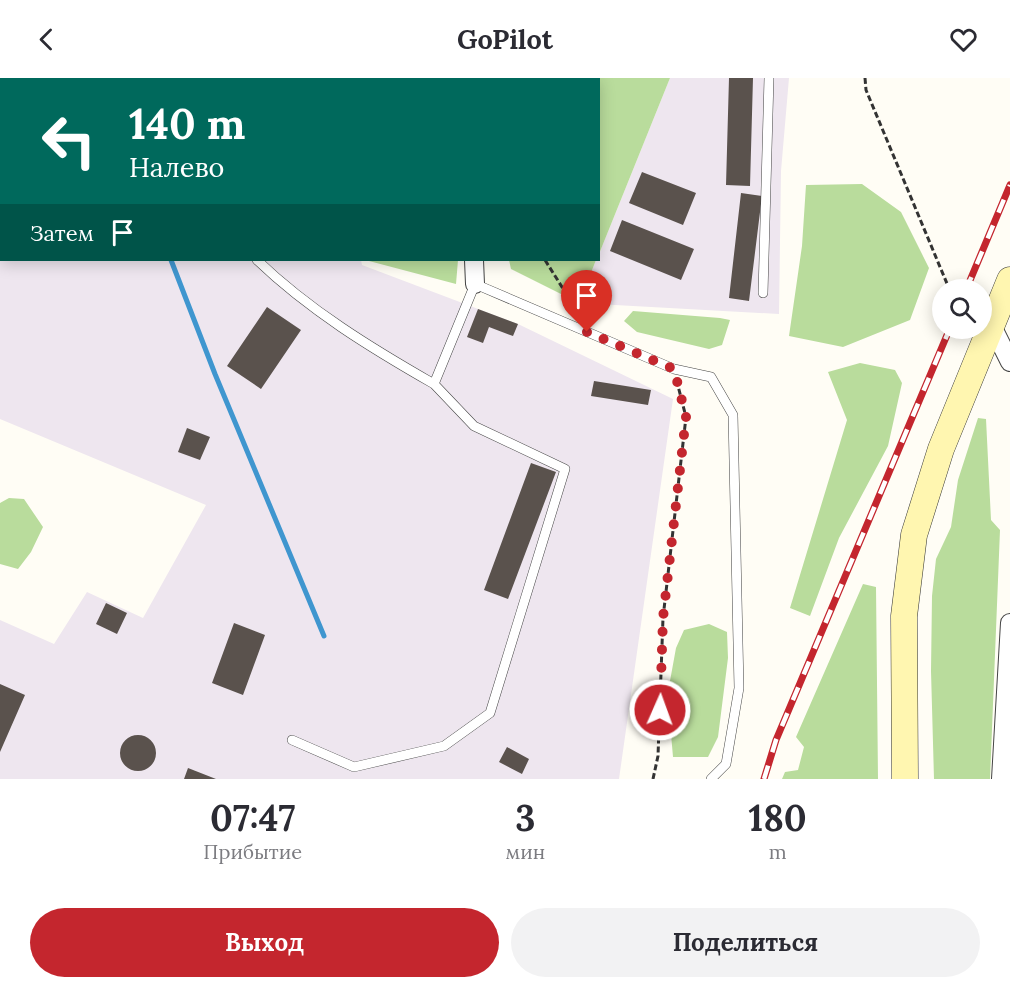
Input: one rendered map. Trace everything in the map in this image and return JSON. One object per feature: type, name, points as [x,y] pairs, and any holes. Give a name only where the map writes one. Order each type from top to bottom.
[{"type":"main road","points":[[992,326],[1010,280]]},
{"type":"main road","points":[[905,779],[904,616],[914,535],[941,448],[987,339]]},
{"type":"street","points":[[474,261],[475,284]]},
{"type":"street","points":[[992,326],[1010,362]]},
{"type":"street","points":[[1002,779],[1010,623]]},
{"type":"lane","points":[[763,293],[769,78]]},
{"type":"lane","points":[[258,261],[311,305],[362,342],[434,384],[474,426],[566,469],[490,713],[444,746],[354,767],[292,740]]},
{"type":"lane","points":[[434,384],[475,284],[674,369],[711,377],[733,415],[739,688],[726,764],[711,779]]},
{"type":"path","points":[[865,78],[866,90],[945,279]]},
{"type":"path","points":[[546,261],[580,315],[587,332]]},
{"type":"path","points":[[653,779],[658,756],[663,618],[686,417],[674,369]]},
{"type":"shaded area","points":[[670,78],[789,78],[781,171],[779,314],[579,303],[596,261],[600,261],[600,252]]},
{"type":"shaded area","points":[[0,261],[361,261],[362,265],[518,324],[673,399],[619,779],[0,779],[0,620],[54,644],[87,592],[143,618],[206,505],[0,419]]},
{"type":"green space","points":[[600,78],[670,78],[600,252]]},
{"type":"green space","points":[[862,184],[901,212],[929,268],[910,320],[843,347],[789,336],[802,246],[806,185]]},
{"type":"green space","points":[[369,261],[458,261],[456,284]]},
{"type":"green space","points":[[509,261],[596,261],[579,303],[511,269]]},
{"type":"green space","points":[[633,311],[730,320],[722,345],[709,349],[637,332],[624,321]]},
{"type":"green space","points":[[860,363],[895,370],[902,383],[888,446],[839,538],[810,616],[790,608],[847,420],[828,372]]},
{"type":"green space","points":[[978,418],[986,419],[991,520],[1000,530],[990,779],[934,779],[931,671],[932,596],[936,559],[951,527],[958,480]]},
{"type":"green space","points":[[9,498],[24,499],[43,527],[31,552],[18,569],[0,564],[0,503]]},
{"type":"green space","points":[[863,584],[876,587],[878,779],[782,779],[785,772],[798,770],[804,747],[796,737]]},
{"type":"green space","points":[[709,624],[727,632],[728,658],[718,737],[708,757],[673,757],[671,734],[674,703],[668,692],[676,648],[684,630]]},
{"type":"building","points":[[729,78],[753,78],[750,186],[726,185]]},
{"type":"building","points":[[642,172],[696,193],[683,225],[629,203]]},
{"type":"building","points":[[741,193],[762,196],[749,301],[729,298]]},
{"type":"building","points":[[622,220],[694,249],[681,280],[610,251]]},
{"type":"building","points":[[267,307],[301,330],[261,389],[227,366]]},
{"type":"building","points":[[478,309],[518,324],[513,336],[489,327],[483,343],[467,337]]},
{"type":"building","points":[[594,381],[651,390],[648,405],[591,396]]},
{"type":"building","points":[[187,428],[210,437],[200,460],[178,452]]},
{"type":"building","points":[[531,463],[556,472],[508,599],[484,590]]},
{"type":"building","points":[[106,603],[127,613],[117,634],[96,624]]},
{"type":"building","points":[[234,623],[265,635],[243,695],[212,683]]},
{"type":"building","points":[[0,684],[25,695],[0,752]]},
{"type":"building","points":[[138,735],[150,741],[156,753],[150,765],[138,771],[126,765],[120,753],[126,741]]},
{"type":"building","points":[[507,747],[529,759],[522,774],[499,762]]},
{"type":"building","points":[[188,768],[216,779],[184,779]]},
{"type":"waterway","points":[[171,261],[215,374],[324,636]]},
{"type":"railway","points":[[971,279],[1010,185]]},
{"type":"railway","points":[[764,779],[776,740],[945,339]]},
{"type":"route","points":[[587,332],[674,369],[686,417],[663,618],[660,710]]}]
